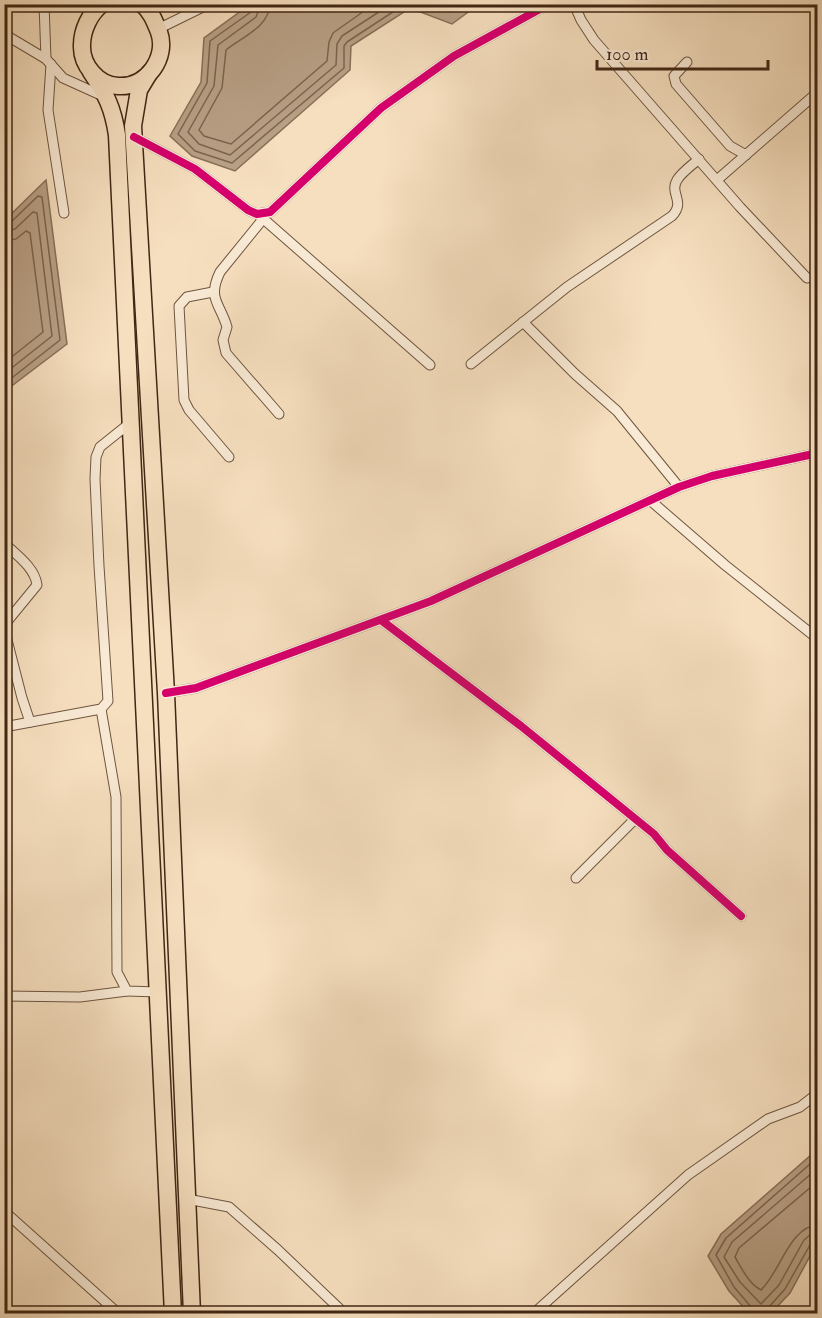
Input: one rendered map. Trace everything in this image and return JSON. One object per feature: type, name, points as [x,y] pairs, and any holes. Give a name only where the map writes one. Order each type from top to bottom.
[{"type":"highway","points":[[100,5],[90,17],[82,36],[81,47],[91,72],[108,98],[117,135],[173,1314]]},
{"type":"highway","points":[[150,11],[162,48],[155,66],[139,90],[133,126],[166,693],[192,1314]]},
{"type":"highway","points":[[91,72],[109,84],[118,86],[148,75]]},
{"type":"street","points":[[44,4],[48,61],[48,110],[64,213]]},
{"type":"street","points":[[150,11],[209,4]]},
{"type":"street","points":[[279,414],[226,353],[223,340],[227,327],[213,292],[220,272],[260,216],[270,212],[284,200],[381,108],[454,56],[549,4]]},
{"type":"street","points":[[574,4],[594,40],[807,278]]},
{"type":"street","points":[[4,34],[48,61],[63,78],[108,98]]},
{"type":"street","points":[[687,62],[674,76],[676,84],[730,146],[746,155]]},
{"type":"street","points":[[717,180],[818,92]]},
{"type":"street","points":[[134,137],[183,162],[248,210],[260,216],[430,365]]},
{"type":"street","points":[[471,364],[567,287],[672,216],[679,202],[675,191],[677,179],[699,159]]},
{"type":"street","points":[[213,292],[187,297],[179,306],[184,400],[189,410],[229,457]]},
{"type":"street","points":[[524,322],[575,374],[617,411],[679,486]]},
{"type":"street","points":[[4,728],[102,709],[108,701],[95,479],[96,457],[100,447],[130,423]]},
{"type":"street","points":[[166,693],[196,688],[431,601],[651,501],[679,486],[712,476],[818,453]]},
{"type":"street","points":[[651,501],[725,565],[818,639]]},
{"type":"street","points":[[4,543],[36,578],[37,585],[5,624],[22,698],[30,722]]},
{"type":"street","points":[[381,620],[521,726],[658,837],[667,850],[741,916]]},
{"type":"street","points":[[102,709],[116,797],[117,972],[126,991]]},
{"type":"street","points":[[576,878],[635,819]]},
{"type":"street","points":[[4,996],[80,997],[126,991],[158,992]]},
{"type":"street","points":[[532,1314],[688,1175],[768,1119],[801,1107],[818,1093]]},
{"type":"street","points":[[187,1199],[229,1207],[345,1314]]},
{"type":"street","points":[[4,1210],[119,1314]]},
{"type":"water","points":[[249,5],[476,5],[452,24],[410,8],[351,46],[350,70],[235,171],[192,156],[170,136],[201,82],[204,38]]},
{"type":"water","points":[[46,180],[67,344],[5,391],[5,220]]},
{"type":"water","points":[[811,1155],[817,1160],[817,1243],[790,1293],[771,1313],[749,1313],[729,1291],[708,1256],[721,1234]]},
{"type":"cycle path","points":[[134,137],[195,169],[248,210],[257,214],[270,212],[381,108],[454,56],[549,4]]},
{"type":"cycle path","points":[[166,693],[196,688],[431,601],[679,487],[712,476],[818,453]]},
{"type":"cycle path","points":[[381,620],[521,726],[654,834],[667,850],[741,916]]}]
